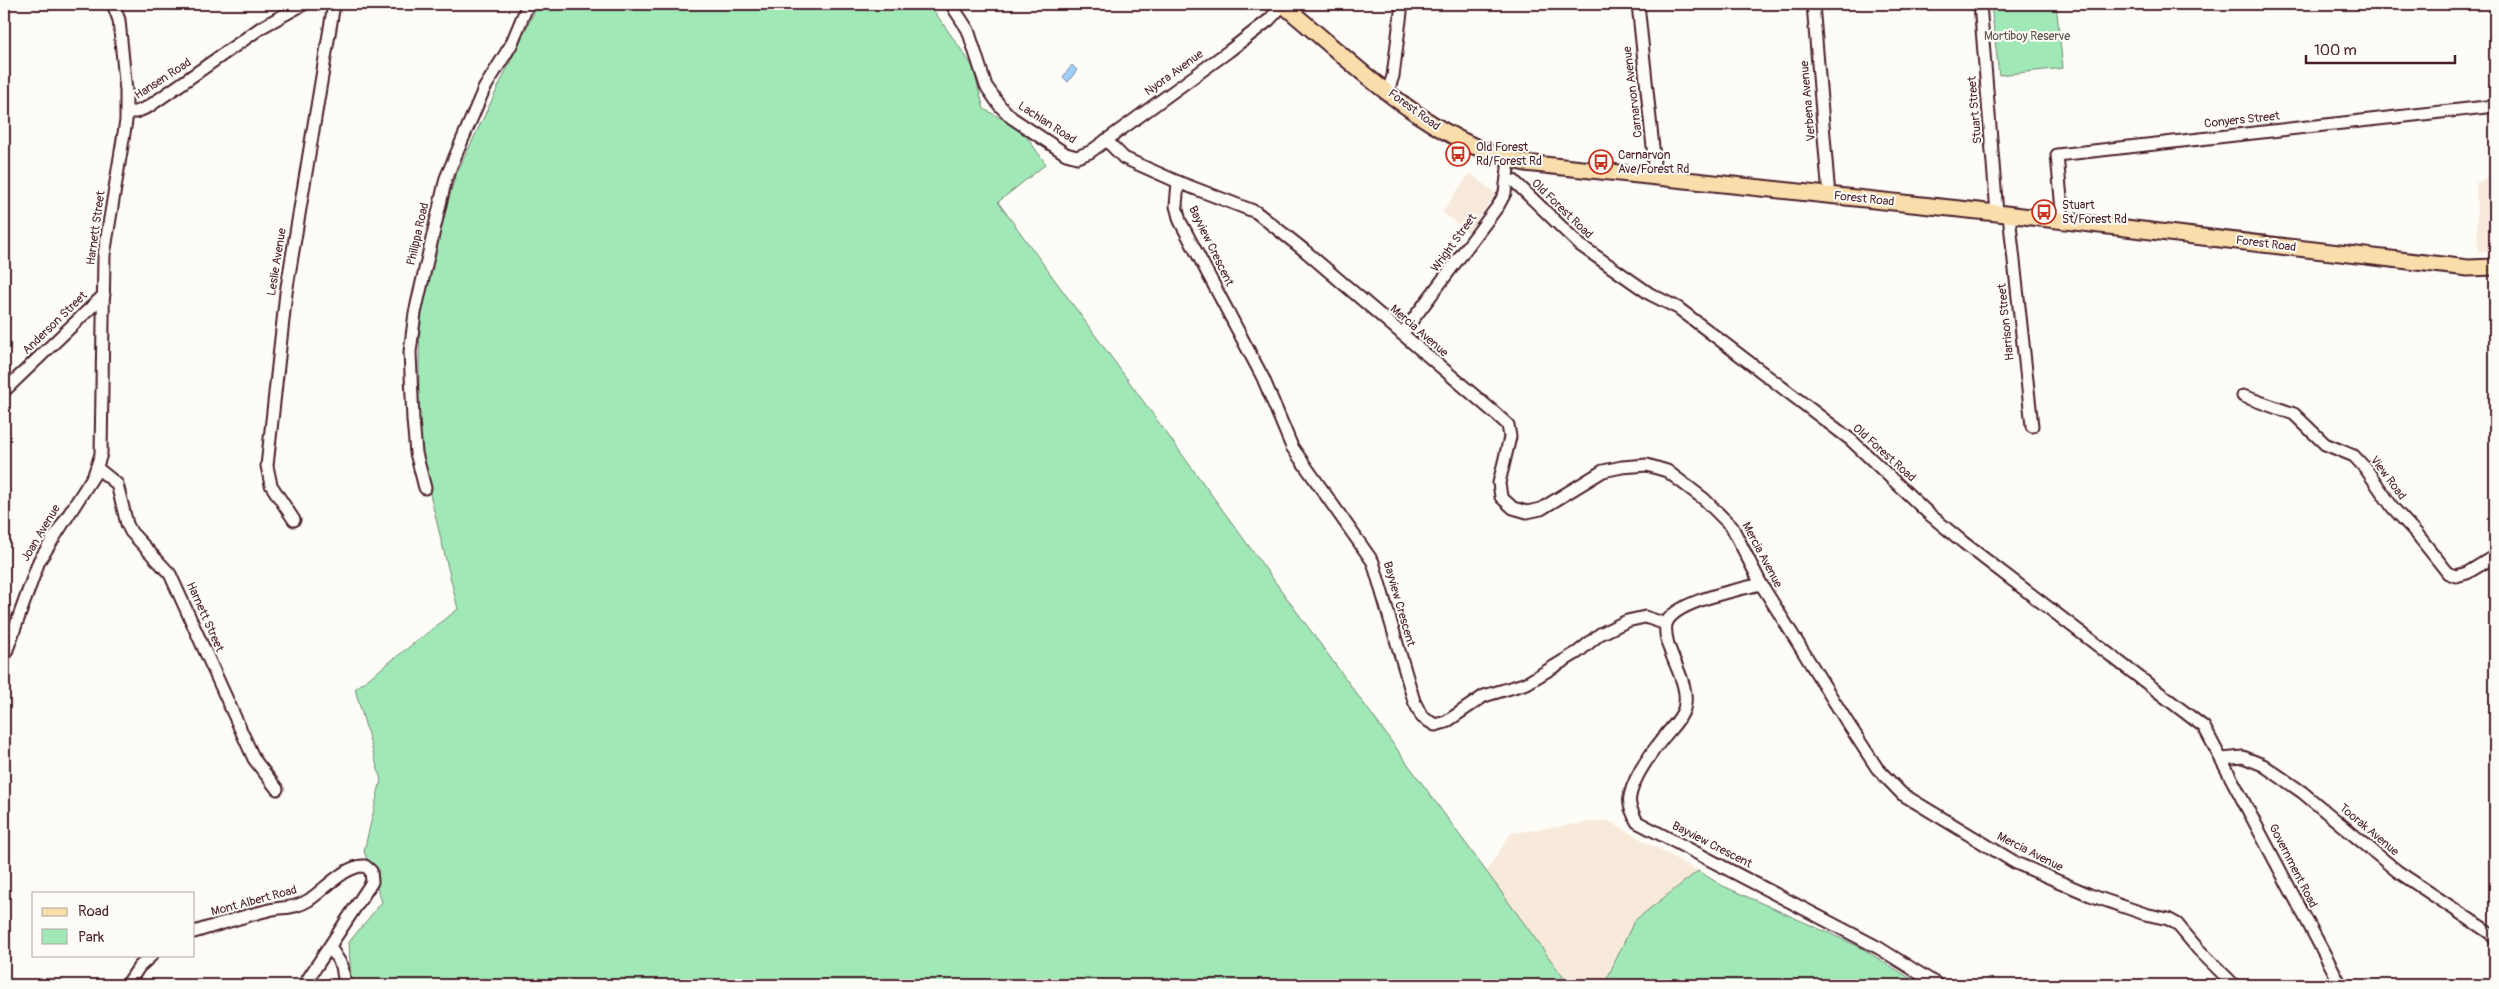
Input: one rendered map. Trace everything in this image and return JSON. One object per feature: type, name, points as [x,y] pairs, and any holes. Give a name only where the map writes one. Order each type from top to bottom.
[{"type":"main road","name":"Forest Road","points":[[1282,4],[1388,91],[1453,138],[1509,160],[2003,214],[2468,268],[2495,266]]},
{"type":"street","name":"Hansen Road","points":[[113,4],[119,20],[126,112],[136,112],[148,107],[262,27],[304,4]]},
{"type":"street","name":"Leslie Avenue","points":[[294,520],[271,485],[267,466],[281,330],[334,4]]},
{"type":"street","name":"Philippa Road","points":[[425,488],[416,453],[413,420],[410,352],[415,313],[446,178],[484,90],[512,44],[528,4]]},
{"type":"street","name":"Lachlan Road","points":[[951,4],[968,30],[986,86],[995,100],[1012,118],[1066,154],[1077,157]]},
{"type":"street","name":"Nyora Avenue","points":[[1077,157],[1087,154],[1236,45],[1269,20],[1282,4]]},
{"type":"street","points":[[1388,91],[1394,76],[1402,4]]},
{"type":"street","name":"Carnarvon Avenue","points":[[1638,4],[1654,157],[1653,176]]},
{"type":"street","name":"Verbena Avenue","points":[[1813,4],[1829,196]]},
{"type":"street","name":"Stuart Street","points":[[1980,4],[2003,214]]},
{"type":"street","name":"Conyers Street","points":[[2063,221],[2058,155],[2495,106]]},
{"type":"street","name":"Harnett Street","points":[[89,482],[97,468],[102,446],[105,245],[126,130],[126,112]]},
{"type":"street","name":"Mercia Avenue","points":[[1106,140],[1124,158],[1178,182],[1256,212],[1304,250],[1508,425],[1510,437],[1499,483],[1501,497],[1513,508],[1527,512],[1541,509],[1565,492],[1603,472],[1622,467],[1647,465],[1668,471],[1697,493],[1732,527],[1760,584],[1876,768],[1902,794],[2016,863],[2090,895],[2172,921],[2234,985]]},
{"type":"street","name":"Wright Street","points":[[1402,334],[1470,245],[1505,193],[1509,160]]},
{"type":"street","name":"Old Forest Road","points":[[1505,193],[1525,163]]},
{"type":"street","name":"Old Forest Road","points":[[1514,181],[1580,246],[1650,294],[1678,308],[1851,440],[1929,514],[1964,543],[2147,685],[2192,717],[2204,727],[2222,759]]},
{"type":"street","name":"Bayview Crescent","points":[[1178,182],[1176,206],[1180,221],[1263,378],[1292,447],[1373,562],[1392,634],[1414,701],[1422,718],[1435,725],[1446,722],[1484,696],[1527,683],[1578,652],[1600,634],[1627,621],[1645,617],[1666,624],[1666,638],[1684,689],[1684,708],[1680,718],[1656,746],[1630,796],[1630,809],[1637,822],[1878,948],[1938,985]]},
{"type":"street","name":"Harrison Street","points":[[2003,214],[2032,426]]},
{"type":"street","name":"Anderson Street","points":[[4,391],[104,295]]},
{"type":"street","name":"View Road","points":[[2243,396],[2294,414],[2325,444],[2354,456],[2366,469],[2393,508],[2418,534],[2448,572],[2456,576],[2468,573],[2495,556]]},
{"type":"street","name":"Harnett Street","points":[[97,468],[117,484],[127,524],[131,532],[170,574],[254,759],[277,789]]},
{"type":"street","name":"Joan Avenue","points":[[4,658],[39,561],[89,482]]},
{"type":"street","points":[[1666,624],[1668,617],[1678,610],[1697,602],[1760,584]]},
{"type":"street","name":"Toorak Avenue","points":[[2222,759],[2243,756],[2263,765],[2302,792],[2397,871],[2490,933],[2495,939]]},
{"type":"street","name":"Government Road","points":[[2222,759],[2341,985]]},
{"type":"street","name":"Mont Albert Road","points":[[195,932],[264,911],[285,909],[299,905],[310,900],[349,870],[365,866],[371,871],[372,882],[330,947]]},
{"type":"street","points":[[304,985],[330,947],[342,966],[345,985]]},
{"type":"street","points":[[127,985],[139,967],[151,956]]},
{"type":"shaded area","points":[[1470,173],[1496,194],[1468,233],[1442,212]]},
{"type":"shaded area","points":[[2495,174],[2495,250],[2478,252],[2476,183]]},
{"type":"shaded area","points":[[1607,820],[1698,871],[1634,921],[1603,985],[1569,985],[1486,872],[1511,833]]},
{"type":"green space","points":[[538,4],[929,4],[972,65],[984,109],[1021,129],[1046,164],[998,202],[1569,985],[351,985],[349,942],[382,902],[364,851],[381,780],[355,689],[458,609],[418,445],[420,303],[455,177]]},
{"type":"green space","name":"Mortiboy Reserve","points":[[1991,4],[2056,4],[2063,68],[1999,75]]},
{"type":"green space","points":[[1698,871],[1723,886],[1860,947],[1921,985],[1604,985],[1634,921]]},
{"type":"water","points":[[1072,65],[1077,70],[1068,82],[1063,77]]},
{"type":"place","name":"Old Forest Rd/Forest Rd","points":[[1458,154]]},
{"type":"place","name":"Carnarvon Ave/Forest Rd","points":[[1601,162]]},
{"type":"place","name":"Stuart St/Forest Rd","points":[[2044,212]]}]
